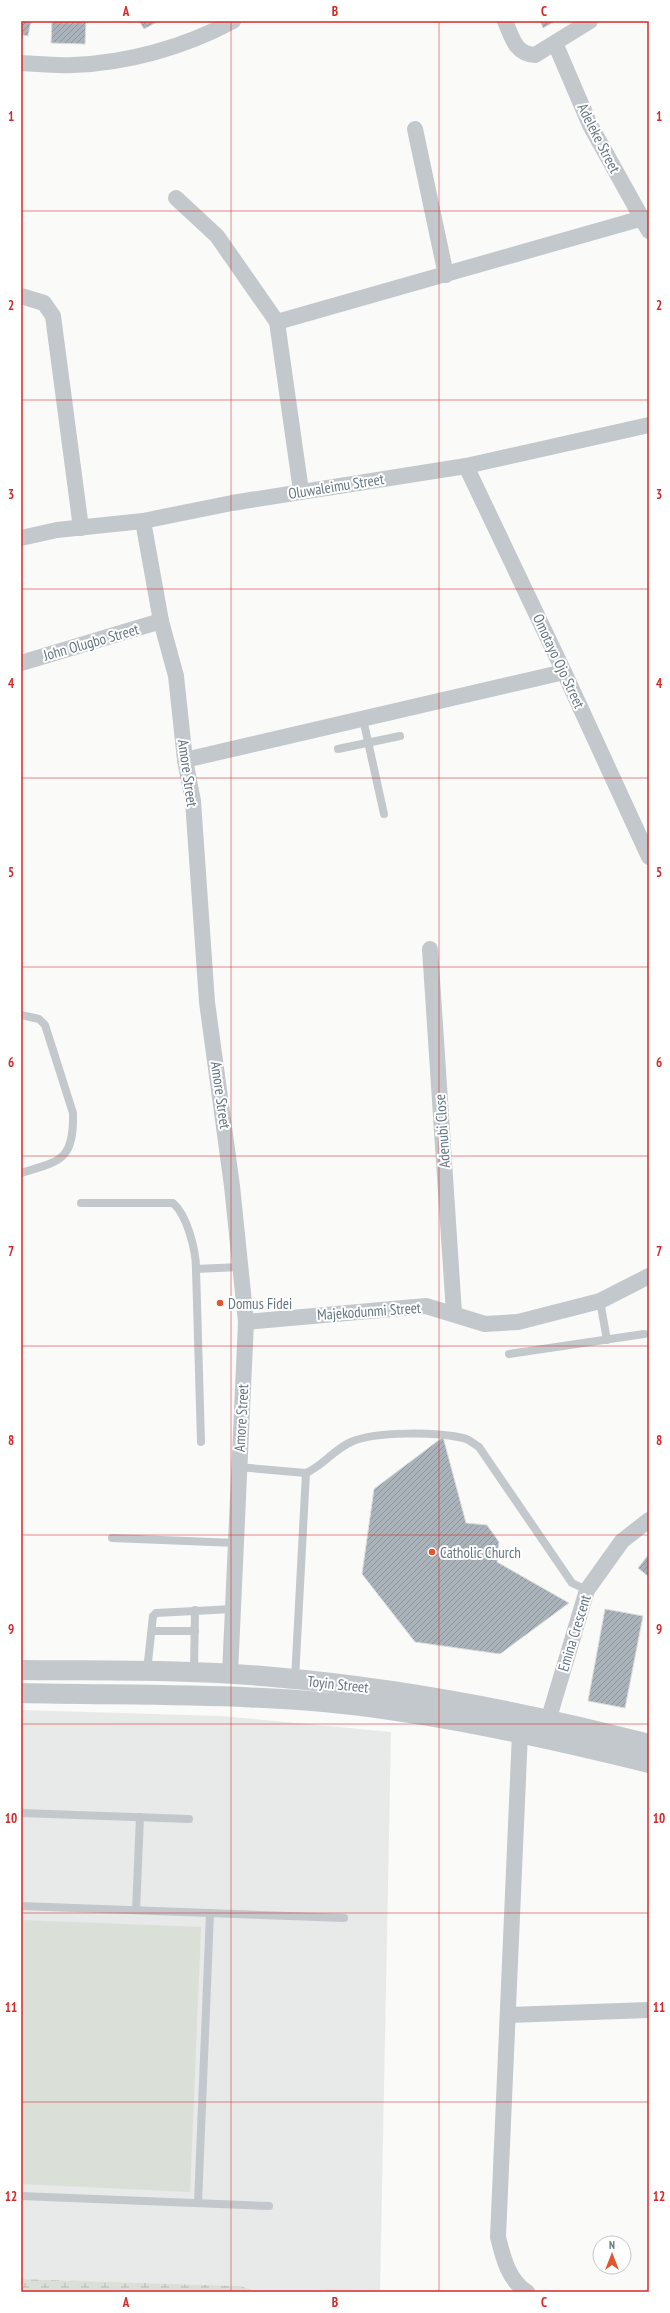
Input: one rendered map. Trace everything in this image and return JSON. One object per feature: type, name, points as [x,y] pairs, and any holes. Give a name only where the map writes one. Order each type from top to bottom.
[{"type":"street","points":[[21,63],[73,65],[143,56],[213,32],[233,21]]},
{"type":"street","points":[[505,21],[518,50],[526,55],[535,55],[590,21]]},
{"type":"street","name":"Adeleke Street","points":[[555,43],[590,125],[646,225]]},
{"type":"street","points":[[415,129],[446,276]]},
{"type":"street","points":[[176,198],[217,236],[277,322],[301,491]]},
{"type":"street","points":[[277,322],[446,276],[646,225]]},
{"type":"street","points":[[21,296],[44,303],[53,316],[81,528]]},
{"type":"street","name":"Oluwaleimu Street","points":[[21,538],[81,528],[143,521],[301,491],[466,466],[649,425]]},
{"type":"street","name":"Omotayo Ojo Street","points":[[466,466],[564,672],[649,857]]},
{"type":"street","name":"Amore Street","points":[[143,521],[162,621],[176,676],[185,760],[192,801],[207,1002],[232,1178],[246,1322],[238,1467],[230,1674]]},
{"type":"street","name":"John Olugbo Street","points":[[21,662],[162,621]]},
{"type":"street","points":[[185,760],[564,672]]},
{"type":"street","name":"Adenubi Close","points":[[430,949],[454,1313]]},
{"type":"street","name":"Majekodunmi Street","points":[[246,1322],[426,1306],[454,1313],[485,1324],[518,1322],[600,1301],[649,1276]]},
{"type":"street","name":"Emina Crescent","points":[[548,1721],[587,1590],[622,1541],[649,1520]]},
{"type":"street","name":"Toyin Street","points":[[21,1670],[230,1674],[295,1679],[392,1690],[548,1721],[649,1744]]},
{"type":"street","name":"Toyin Street","points":[[21,1693],[269,1698],[390,1710],[520,1733],[649,1763]]},
{"type":"street","points":[[520,1733],[498,2237],[504,2261],[513,2278],[527,2292]]},
{"type":"street","points":[[508,2015],[649,2010]]},
{"type":"lane","points":[[363,719],[384,814]]},
{"type":"lane","points":[[338,749],[368,741],[400,736]]},
{"type":"lane","points":[[21,1015],[39,1019],[45,1025],[73,1113],[73,1126],[65,1153],[58,1162],[21,1173]]},
{"type":"lane","points":[[81,1203],[173,1203],[182,1215],[195,1253],[201,1442]]},
{"type":"lane","points":[[196,1269],[240,1267]]},
{"type":"lane","points":[[600,1301],[608,1340]]},
{"type":"lane","points":[[509,1354],[644,1334]]},
{"type":"lane","points":[[238,1467],[306,1473],[319,1467],[338,1449],[352,1441],[371,1436],[420,1433],[464,1438],[479,1447],[572,1583],[587,1590]]},
{"type":"lane","points":[[295,1679],[306,1473]]},
{"type":"lane","points":[[112,1538],[236,1543]]},
{"type":"lane","points":[[147,1672],[153,1616],[156,1613],[233,1609]]},
{"type":"lane","points":[[194,1673],[195,1610]]},
{"type":"lane","points":[[152,1631],[195,1631]]},
{"type":"lane","points":[[21,1813],[189,1819]]},
{"type":"lane","points":[[136,1910],[140,1817]]},
{"type":"lane","points":[[21,1906],[344,1918]]},
{"type":"lane","points":[[198,2203],[210,1913]]},
{"type":"lane","points":[[21,2196],[270,2206]]},
{"type":"shaded area","points":[[21,1710],[222,1716],[391,1732],[380,2292],[259,2292],[240,2286],[21,2279]]},
{"type":"green space","points":[[21,1920],[201,1927],[190,2192],[21,2184]]},
{"type":"green space","points":[[21,2279],[240,2286],[259,2292],[21,2292]]},
{"type":"building","points":[[21,21],[31,21],[28,36],[23,35],[21,44]]},
{"type":"building","points":[[52,21],[86,21],[85,44],[51,43]]},
{"type":"building","points":[[139,21],[156,21],[157,22],[144,29]]},
{"type":"building","points":[[540,21],[556,21],[543,28]]},
{"type":"building","name":"Catholic Church","points":[[443,1437],[466,1523],[487,1525],[499,1542],[497,1562],[569,1603],[500,1654],[415,1642],[362,1574],[374,1489]]},
{"type":"building","points":[[649,1554],[649,1577],[638,1568]]},
{"type":"building","points":[[605,1609],[643,1616],[625,1708],[588,1701]]},
{"type":"place","name":"Domus Fidei","points":[[220,1303]]},
{"type":"place","name":"Catholic Church","points":[[432,1552]]}]
